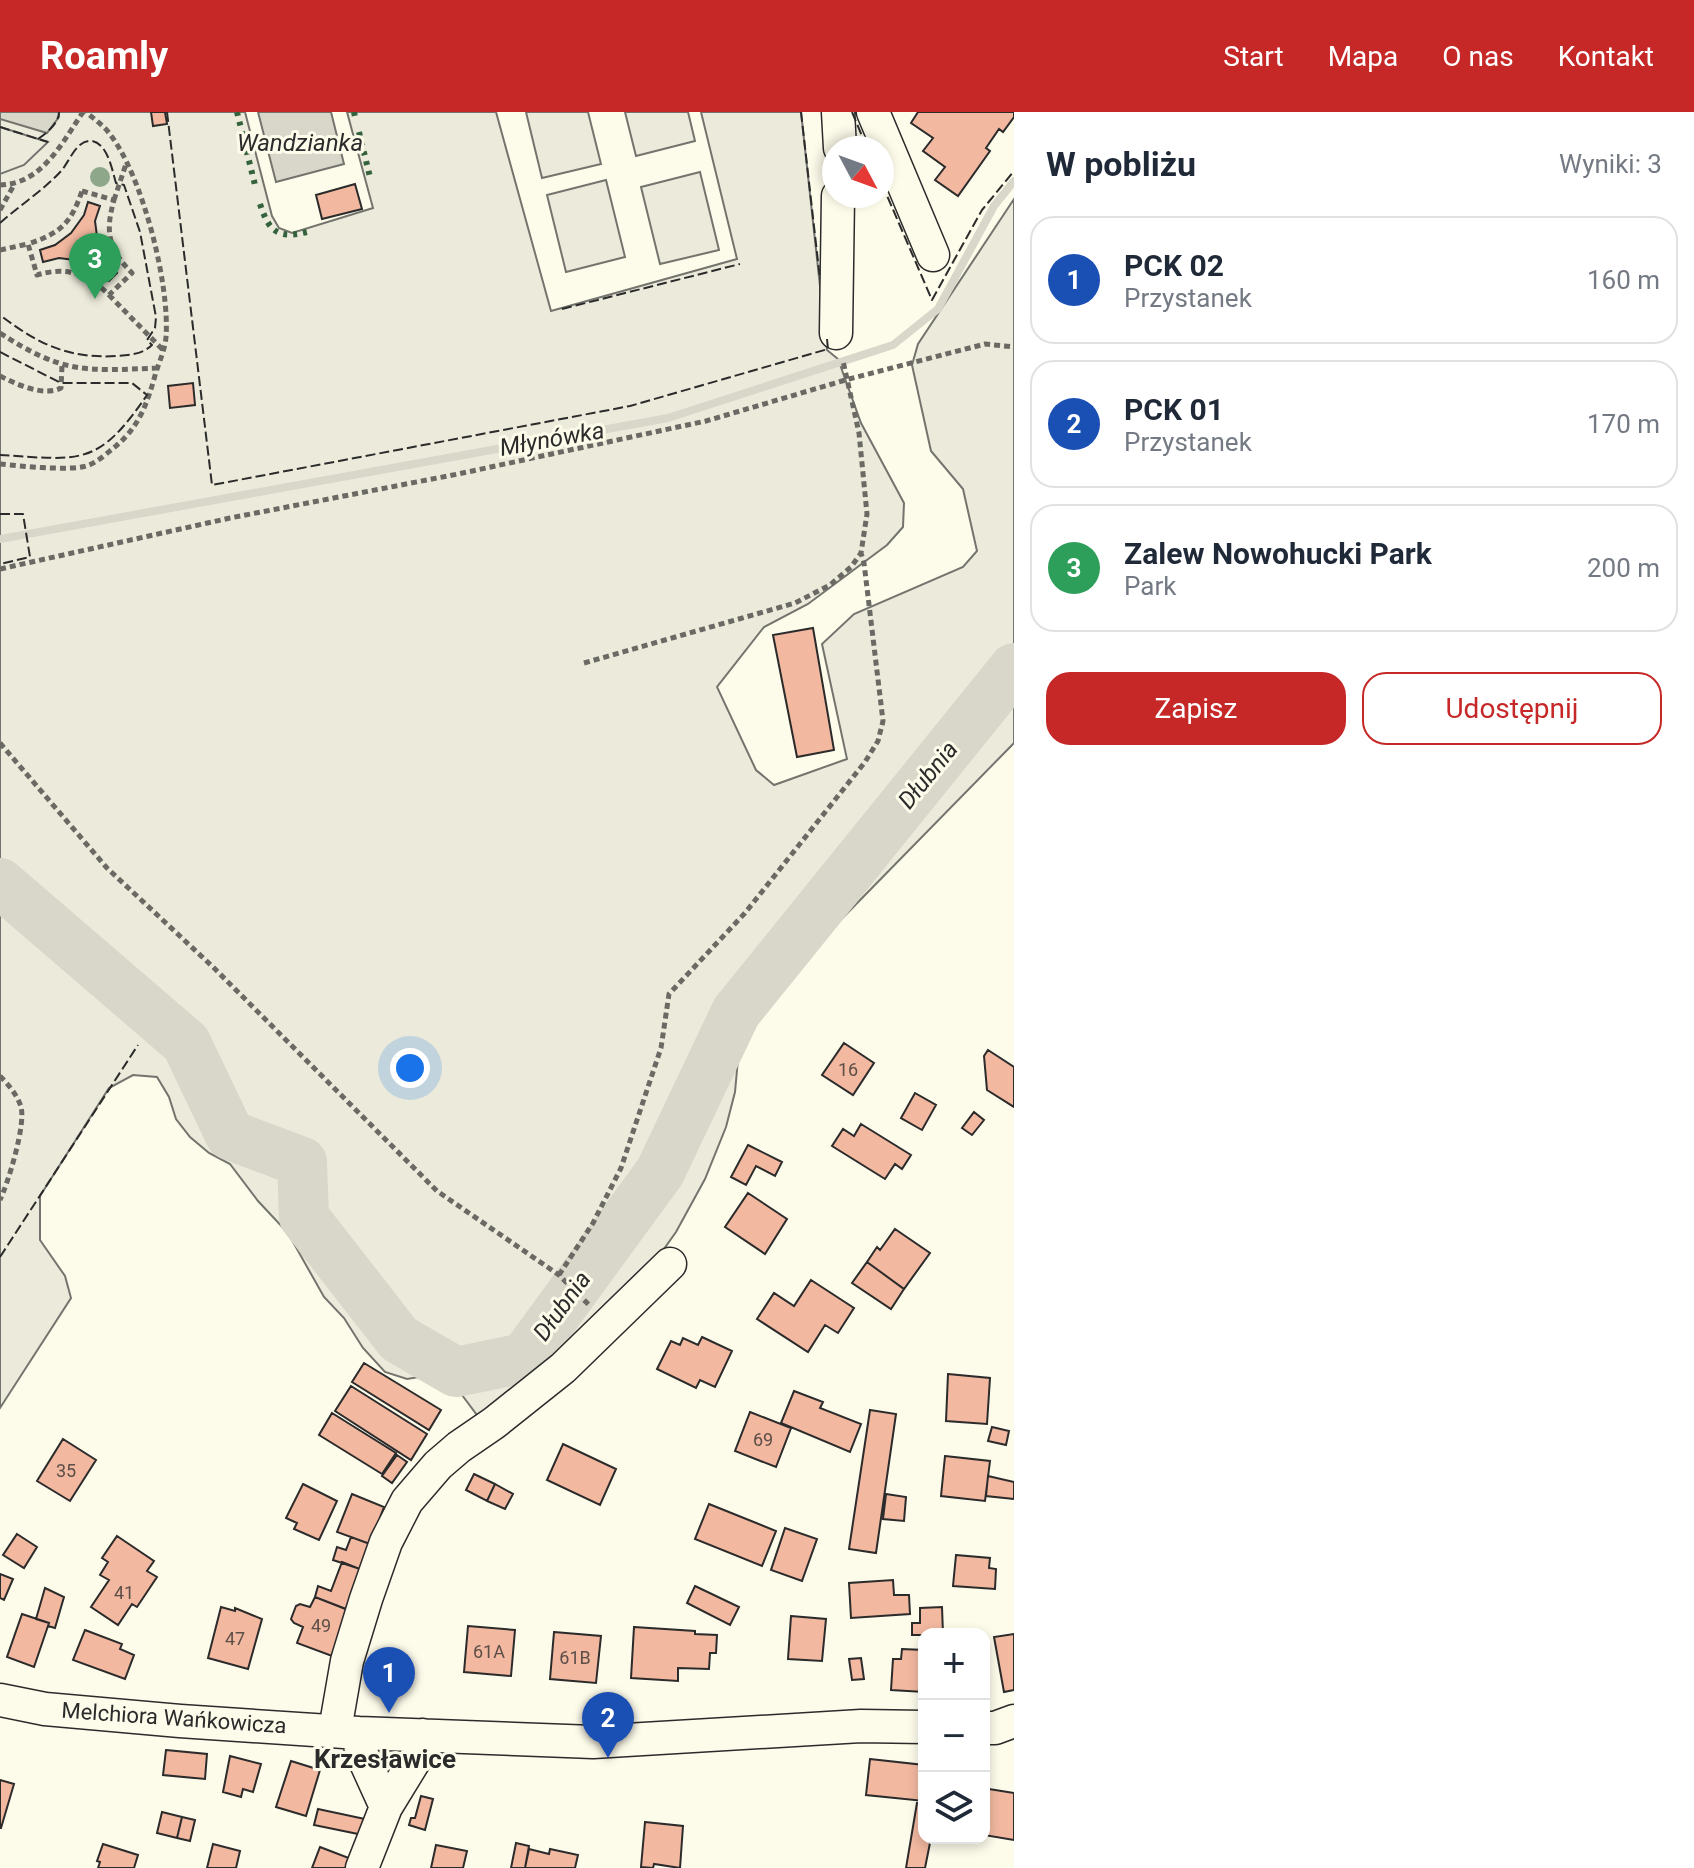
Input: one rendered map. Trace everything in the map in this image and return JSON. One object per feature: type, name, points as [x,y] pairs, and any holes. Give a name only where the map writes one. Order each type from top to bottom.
[{"type":"street","points":[[838,112],[839,136]]},
{"type":"street","points":[[873,112],[933,255]]},
{"type":"street","points":[[836,333],[838,208]]},
{"type":"street","points":[[386,1807],[361,1752],[347,1731],[347,1661],[386,1542],[407,1501],[438,1465],[563,1368],[670,1264]]},
{"type":"street","name":"Melchiora Wańkowicza","points":[[0,1700],[45,1709],[110,1715],[347,1731],[593,1742],[861,1726],[918,1727]]},
{"type":"street","points":[[990,1728],[1014,1721]]},
{"type":"street","points":[[362,1868],[386,1807],[419,1753],[423,1735]]},
{"type":"path","points":[[0,210],[14,185],[48,162],[85,112],[108,130],[146,211],[159,266],[165,317],[164,351],[148,402],[123,440],[89,465],[0,464]]},
{"type":"path","points":[[109,295],[132,273],[115,256],[107,224],[126,163]]},
{"type":"path","points":[[0,185],[14,185]]},
{"type":"path","points":[[0,250],[53,236],[74,215],[82,191],[114,200]]},
{"type":"path","points":[[28,244],[37,275],[56,270],[92,278],[164,351]]},
{"type":"path","points":[[0,333],[35,355],[62,366],[98,370],[157,368]]},
{"type":"path","points":[[0,569],[215,521],[458,474],[706,421],[849,379],[985,344],[1014,347]]},
{"type":"path","points":[[0,376],[37,390],[55,391],[61,388],[62,366]]},
{"type":"path","points":[[561,1277],[621,1168],[661,1048],[669,994],[745,913],[865,762],[878,741],[883,721],[861,553],[867,514],[866,493],[857,418],[847,370]]},
{"type":"path","points":[[584,663],[795,603],[841,577],[861,553]]},
{"type":"path","points":[[0,743],[107,868],[213,967],[437,1191],[561,1277],[599,1315]]},
{"type":"path","points":[[0,1076],[22,1108],[11,1170],[0,1200]]},
{"type":"shaded area","points":[[0,112],[245,112],[272,216],[279,228],[292,233],[373,208],[347,112],[496,112],[551,311],[737,259],[701,112],[801,112],[827,350],[838,359],[861,423],[904,503],[903,527],[887,545],[808,604],[764,627],[717,687],[756,770],[774,785],[847,759],[822,644],[854,614],[963,567],[977,551],[963,489],[931,451],[912,365],[918,344],[1014,199],[1014,743],[820,941],[779,978],[755,1006],[740,1037],[735,1092],[726,1127],[705,1179],[676,1232],[609,1310],[480,1419],[453,1383],[431,1375],[407,1379],[385,1372],[324,1297],[288,1233],[230,1164],[209,1153],[190,1137],[176,1119],[169,1097],[157,1077],[133,1075],[109,1088],[40,1196],[40,1240],[65,1276],[71,1298],[0,1408]]},
{"type":"shaded area","points":[[526,112],[588,112],[601,164],[542,178]]},
{"type":"shaded area","points":[[625,112],[688,112],[695,141],[636,156]]},
{"type":"shaded area","points":[[0,127],[48,142],[24,165],[0,174]]},
{"type":"shaded area","points":[[700,172],[719,250],[660,264],[641,187]]},
{"type":"shaded area","points":[[606,180],[625,257],[566,272],[547,195]]},
{"type":"water","points":[[0,112],[59,112],[59,117],[47,133],[0,119]]},
{"type":"water","name":"Wandzianka","points":[[258,112],[331,112],[344,164],[276,182]]},
{"type":"building","points":[[151,112],[165,112],[167,124],[153,126]]},
{"type":"building","points":[[918,112],[1014,112],[1014,117],[1003,132],[999,129],[986,148],[990,151],[958,196],[935,180],[945,167],[923,151],[933,138],[911,123]]},
{"type":"building","points":[[355,184],[362,209],[322,219],[316,195]]},
{"type":"building","points":[[88,202],[100,206],[95,221],[98,244],[117,273],[109,281],[82,261],[59,258],[43,262],[40,250],[55,245],[71,233],[84,215]]},
{"type":"building","points":[[193,383],[195,405],[170,408],[168,386]]},
{"type":"building","points":[[813,628],[834,750],[797,757],[773,635]]},
{"type":"building","points":[[844,1043],[874,1063],[853,1095],[822,1075]]},
{"type":"building","points":[[988,1050],[1014,1067],[1014,1107],[987,1090],[984,1056]]},
{"type":"building","points":[[915,1093],[936,1105],[922,1130],[901,1118]]},
{"type":"building","points":[[974,1112],[984,1120],[972,1135],[962,1128]]},
{"type":"building","points":[[861,1124],[911,1155],[902,1169],[895,1164],[885,1179],[832,1146],[843,1129],[854,1136]]},
{"type":"building","points":[[748,1145],[782,1162],[775,1176],[756,1166],[746,1185],[731,1177]]},
{"type":"building","points":[[748,1193],[787,1219],[765,1254],[725,1227]]},
{"type":"building","points":[[895,1229],[930,1253],[904,1289],[867,1262]]},
{"type":"building","points":[[867,1262],[904,1289],[891,1309],[852,1283]]},
{"type":"building","points":[[811,1280],[854,1308],[838,1333],[825,1325],[808,1352],[757,1319],[774,1293],[794,1306]]},
{"type":"building","points":[[702,1337],[732,1351],[715,1387],[700,1380],[696,1388],[657,1369],[671,1341],[680,1345],[683,1338],[698,1345]]},
{"type":"building","points":[[364,1363],[441,1410],[429,1430],[352,1382]]},
{"type":"building","points":[[948,1374],[990,1378],[987,1424],[946,1421]]},
{"type":"building","points":[[351,1386],[427,1434],[411,1460],[335,1411]]},
{"type":"building","points":[[794,1391],[823,1402],[820,1408],[861,1424],[850,1452],[781,1423]]},
{"type":"building","points":[[870,1410],[896,1414],[876,1553],[849,1549]]},
{"type":"building","points":[[750,1412],[791,1428],[776,1467],[735,1451]]},
{"type":"building","points":[[332,1413],[396,1453],[382,1474],[319,1435]]},
{"type":"building","points":[[992,1427],[1009,1431],[1006,1445],[988,1441]]},
{"type":"building","points":[[63,1439],[96,1460],[70,1501],[37,1481]]},
{"type":"building","points":[[563,1444],[616,1469],[600,1505],[547,1480]]},
{"type":"building","points":[[397,1455],[407,1462],[392,1483],[382,1476]]},
{"type":"building","points":[[945,1456],[990,1461],[985,1501],[941,1496]]},
{"type":"building","points":[[474,1474],[495,1484],[487,1501],[466,1490]]},
{"type":"building","points":[[988,1476],[1014,1482],[1014,1499],[986,1496]]},
{"type":"building","points":[[303,1484],[337,1501],[319,1540],[294,1529],[297,1523],[286,1518]]},
{"type":"building","points":[[495,1484],[513,1494],[505,1509],[487,1501]]},
{"type":"building","points":[[352,1494],[384,1507],[370,1544],[337,1532]]},
{"type":"building","points":[[886,1494],[906,1497],[904,1521],[883,1519]]},
{"type":"building","points":[[709,1504],[776,1531],[762,1566],[695,1539]]},
{"type":"building","points":[[785,1528],[817,1539],[802,1581],[771,1570]]},
{"type":"building","points":[[17,1534],[37,1547],[24,1568],[3,1555]]},
{"type":"building","points":[[117,1536],[154,1561],[147,1571],[157,1577],[137,1607],[132,1604],[118,1625],[91,1607],[109,1580],[100,1575],[108,1562],[102,1558]]},
{"type":"building","points":[[351,1537],[370,1544],[360,1569],[333,1560],[337,1547],[346,1550]]},
{"type":"building","points":[[956,1555],[990,1558],[989,1568],[996,1569],[995,1589],[953,1586]]},
{"type":"building","points":[[342,1562],[360,1569],[346,1609],[315,1597],[318,1586],[331,1591]]},
{"type":"building","points":[[0,1574],[13,1579],[4,1600],[0,1598]]},
{"type":"building","points":[[893,1580],[894,1595],[909,1595],[910,1614],[851,1618],[849,1583]]},
{"type":"building","points":[[695,1586],[739,1607],[730,1625],[687,1603]]},
{"type":"building","points":[[45,1588],[64,1597],[55,1628],[36,1619]]},
{"type":"building","points":[[315,1597],[348,1610],[332,1656],[297,1643],[303,1627],[291,1619],[296,1606],[310,1607]]},
{"type":"building","points":[[221,1607],[235,1611],[235,1608],[262,1619],[248,1669],[208,1658]]},
{"type":"building","points":[[942,1607],[943,1628],[918,1628],[918,1635],[912,1635],[912,1623],[920,1623],[920,1608]]},
{"type":"building","points":[[22,1614],[49,1623],[34,1667],[7,1657]]},
{"type":"building","points":[[791,1616],[826,1619],[822,1661],[788,1659]]},
{"type":"building","points":[[468,1626],[515,1630],[511,1676],[464,1672]]},
{"type":"building","points":[[634,1627],[717,1635],[716,1653],[710,1653],[709,1669],[678,1668],[678,1681],[631,1678]]},
{"type":"building","points":[[85,1630],[122,1644],[120,1649],[134,1655],[125,1679],[73,1660]]},
{"type":"building","points":[[554,1632],[601,1636],[596,1683],[550,1679]]},
{"type":"building","points":[[1014,1634],[1014,1690],[1004,1692],[994,1637]]},
{"type":"building","points":[[902,1649],[918,1650],[918,1692],[891,1690],[893,1659],[901,1659]]},
{"type":"building","points":[[861,1658],[864,1679],[852,1680],[849,1659]]},
{"type":"building","points":[[166,1750],[207,1754],[205,1779],[163,1775]]},
{"type":"building","points":[[230,1756],[261,1764],[253,1792],[243,1789],[241,1797],[223,1792]]},
{"type":"building","points":[[870,1759],[918,1764],[918,1800],[866,1795]]},
{"type":"building","points":[[291,1761],[320,1770],[306,1816],[276,1807]]},
{"type":"building","points":[[0,1780],[14,1784],[1,1828],[0,1828]]},
{"type":"building","points":[[990,1789],[1014,1793],[1014,1840],[990,1836]]},
{"type":"building","points":[[421,1796],[433,1799],[425,1830],[409,1825],[411,1818],[415,1818]]},
{"type":"building","points":[[918,1803],[918,1844],[930,1844],[925,1868],[906,1868]]},
{"type":"building","points":[[318,1809],[365,1819],[363,1835],[314,1825]]},
{"type":"building","points":[[162,1812],[182,1817],[177,1838],[157,1833]]},
{"type":"building","points":[[182,1817],[195,1820],[190,1841],[177,1838]]},
{"type":"building","points":[[645,1822],[683,1826],[680,1868],[654,1864],[653,1868],[641,1867]]},
{"type":"building","points":[[516,1843],[529,1846],[525,1868],[511,1868]]},
{"type":"building","points":[[103,1844],[138,1855],[134,1868],[98,1868],[100,1862],[97,1861]]},
{"type":"building","points":[[213,1844],[240,1851],[236,1868],[207,1868]]},
{"type":"building","points":[[436,1845],[467,1851],[463,1868],[431,1868]]},
{"type":"building","points":[[320,1847],[354,1860],[351,1868],[312,1868]]},
{"type":"building","points":[[529,1849],[549,1854],[550,1849],[578,1855],[575,1868],[525,1868]]},
{"type":"waterway","name":"Młynówka","points":[[0,539],[668,418],[893,345],[938,309],[994,206],[1014,181]]},
{"type":"waterway","name":"Dłubnia","points":[[0,883],[186,1043],[230,1135],[302,1162],[304,1217],[399,1339],[456,1372],[524,1358],[660,1172],[736,1012],[1014,668]]},
{"type":"hedge","points":[[237,112],[256,189]]},
{"type":"hedge","points":[[354,112],[355,117]]},
{"type":"hedge","points":[[359,132],[370,177]]},
{"type":"hedge","points":[[260,204],[268,222],[278,232],[291,235],[311,231]]},
{"type":"fence","points":[[38,139],[55,124],[59,112]]},
{"type":"fence","points":[[167,112],[212,485],[630,406],[828,349],[827,339]]},
{"type":"fence","points":[[801,112],[820,279]]},
{"type":"fence","points":[[852,112],[862,136]]},
{"type":"fence","points":[[0,127],[48,142]]},
{"type":"fence","points":[[0,223],[55,177],[82,143],[97,143],[108,158],[116,183],[124,185],[140,232],[156,317],[155,328],[147,340],[152,345],[148,348],[131,354],[99,356],[54,348],[0,315]]},
{"type":"fence","points":[[892,208],[932,300],[982,210],[1014,171]]},
{"type":"fence","points":[[562,309],[740,264]]},
{"type":"fence","points":[[0,352],[61,383],[132,383],[147,395],[115,435],[86,454],[50,458],[0,455]]},
{"type":"fence","points":[[0,514],[23,514],[30,557],[0,564]]},
{"type":"fence","points":[[0,1257],[138,1045]]},
{"type":"place","name":"Zalew Nowohucki Park","points":[[95,299]]},
{"type":"place","name":"PCK 02","points":[[389,1713]]},
{"type":"place","name":"PCK 01","points":[[608,1758]]},
{"type":"district","name":"Krzesławice","points":[[385,1759]]}]
